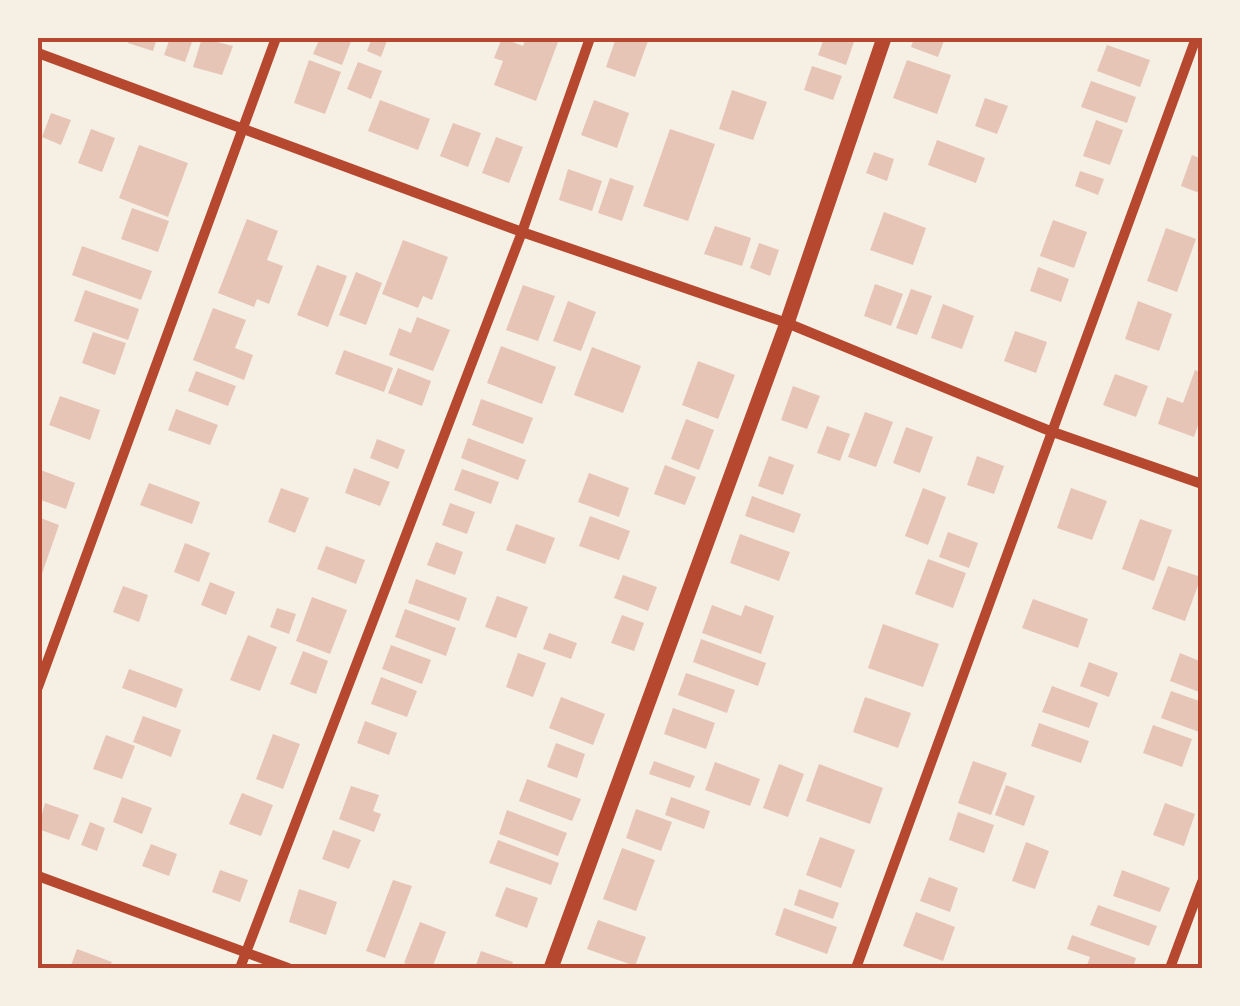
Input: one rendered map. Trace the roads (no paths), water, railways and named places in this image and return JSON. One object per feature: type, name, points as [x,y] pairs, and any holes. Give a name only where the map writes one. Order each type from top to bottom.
[{"type":"street","points":[[38,687],[276,38]]},
{"type":"street","points":[[240,968],[522,232],[590,38]]},
{"type":"street","points":[[551,968],[787,323],[884,38]]},
{"type":"street","points":[[856,968],[1196,38]]},
{"type":"street","points":[[38,53],[522,232],[787,323],[1050,431],[1202,484]]},
{"type":"street","points":[[38,876],[288,968]]},
{"type":"street","points":[[1170,968],[1202,882]]}]
